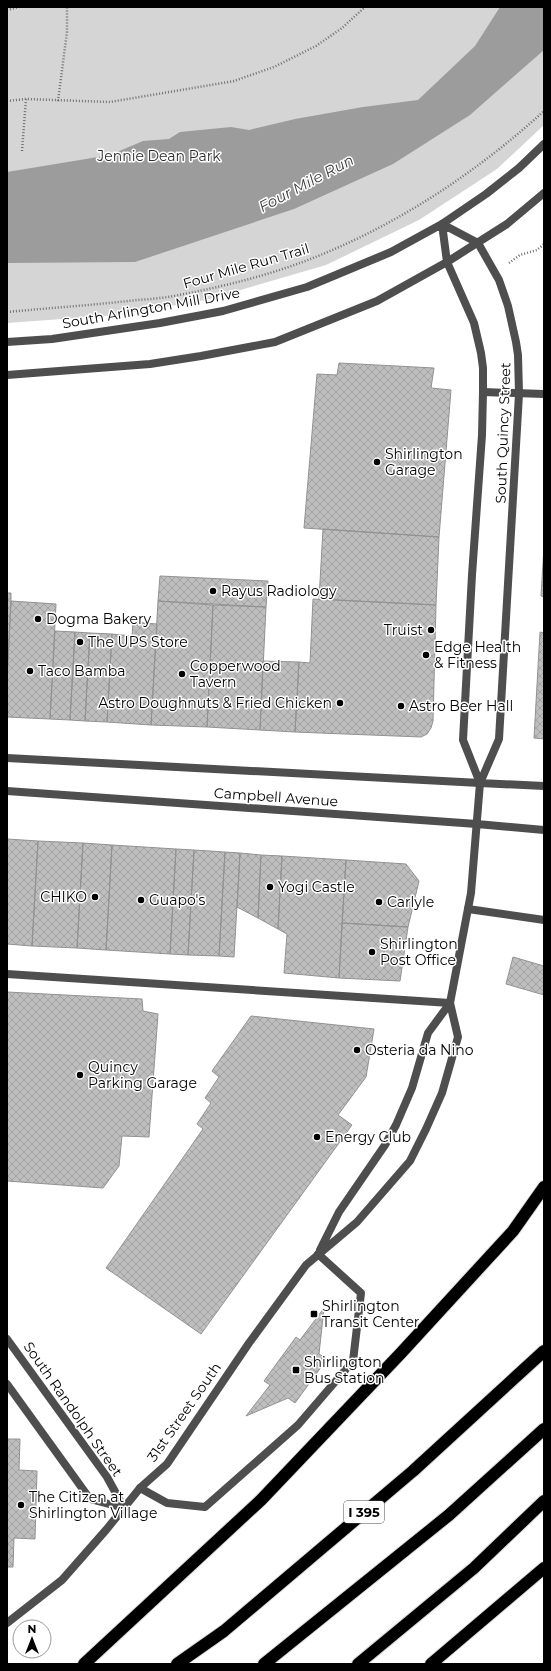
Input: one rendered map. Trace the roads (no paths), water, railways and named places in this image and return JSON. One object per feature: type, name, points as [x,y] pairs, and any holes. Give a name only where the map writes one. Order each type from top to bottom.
[{"type":"highway","points":[[84,1664],[262,1500],[401,1353],[513,1231],[544,1187]]},
{"type":"highway","name":"I 395","points":[[177,1664],[224,1630],[413,1471],[544,1351]]},
{"type":"highway","points":[[264,1664],[449,1515],[544,1429]]},
{"type":"highway","points":[[358,1664],[474,1568],[544,1502]]},
{"type":"highway","points":[[430,1664],[544,1568]]},
{"type":"street","name":"South Arlington Mill Drive","points":[[7,342],[52,339],[160,323],[222,311],[307,287],[391,252],[442,224],[486,194],[519,168],[544,144]]},
{"type":"street","points":[[7,375],[150,364],[275,342],[376,301],[447,262],[508,224],[544,193]]},
{"type":"street","points":[[442,224],[478,243]]},
{"type":"street","name":"South Quincy Street","points":[[442,224],[447,262],[469,310],[478,337],[481,352],[484,392],[463,740],[480,784]]},
{"type":"street","name":"South Quincy Street","points":[[450,1004],[471,894],[480,784],[499,739],[519,394],[518,355],[508,306],[495,272],[478,243]]},
{"type":"street","points":[[484,392],[544,394]]},
{"type":"street","name":"Campbell Avenue","points":[[7,758],[480,784],[544,786]]},
{"type":"street","name":"Campbell Avenue","points":[[7,791],[544,830]]},
{"type":"street","points":[[468,909],[544,920]]},
{"type":"street","points":[[7,974],[450,1004]]},
{"type":"street","name":"31st Street South","points":[[318,1254],[339,1212],[396,1125],[412,1088],[428,1033],[450,1004]]},
{"type":"street","name":"31st Street South","points":[[7,1623],[62,1580],[140,1488],[167,1464],[249,1343],[306,1265],[362,1216],[410,1161],[442,1093],[458,1037],[450,1004]]},
{"type":"street","points":[[140,1488],[167,1503],[205,1507],[298,1425],[354,1361],[361,1293],[318,1254]]},
{"type":"street","name":"South Randolph Street","points":[[7,1338],[107,1477],[124,1508]]},
{"type":"street","points":[[7,1384],[90,1499],[124,1508]]},
{"type":"water","name":"Four Mile Run","points":[[500,7],[544,7],[544,50],[470,115],[393,164],[294,209],[135,262],[7,263],[7,172],[110,155],[143,141],[169,139],[180,132],[231,127],[249,130],[295,119],[363,107],[418,100],[475,46]]},
{"type":"place","name":"Shirlington Garage","points":[[377,462]]},
{"type":"place","name":"Rayus Radiology","points":[[213,591]]},
{"type":"place","name":"Dogma Bakery","points":[[38,619]]},
{"type":"place","name":"Truist","points":[[431,630]]},
{"type":"place","name":"The UPS Store","points":[[80,642]]},
{"type":"place","name":"Edge Health & Fitness","points":[[426,655]]},
{"type":"place","name":"Taco Bamba","points":[[30,671]]},
{"type":"place","name":"Copperwood Tavern","points":[[182,674]]},
{"type":"place","name":"Astro Doughnuts & Fried Chicken","points":[[340,703]]},
{"type":"place","name":"Astro Beer Hall","points":[[401,706]]},
{"type":"place","name":"Yogi Castle","points":[[270,887]]},
{"type":"place","name":"CHIKO","points":[[95,897]]},
{"type":"place","name":"Guapo's","points":[[141,900]]},
{"type":"place","name":"Carlyle","points":[[379,902]]},
{"type":"place","name":"Shirlington Post Office","points":[[372,952]]},
{"type":"place","name":"Osteria da Nino","points":[[357,1050]]},
{"type":"place","name":"Quincy Parking Garage","points":[[80,1075]]},
{"type":"place","name":"Energy Club","points":[[317,1137]]},
{"type":"place","name":"Shirlington Transit Center","points":[[314,1314]]},
{"type":"place","name":"Shirlington Bus Station","points":[[296,1370]]},
{"type":"place","name":"The Citizen at Shirlington Village","points":[[21,1505]]},
{"type":"park label","name":"Jennie Dean Park","points":[[159,156]]}]
